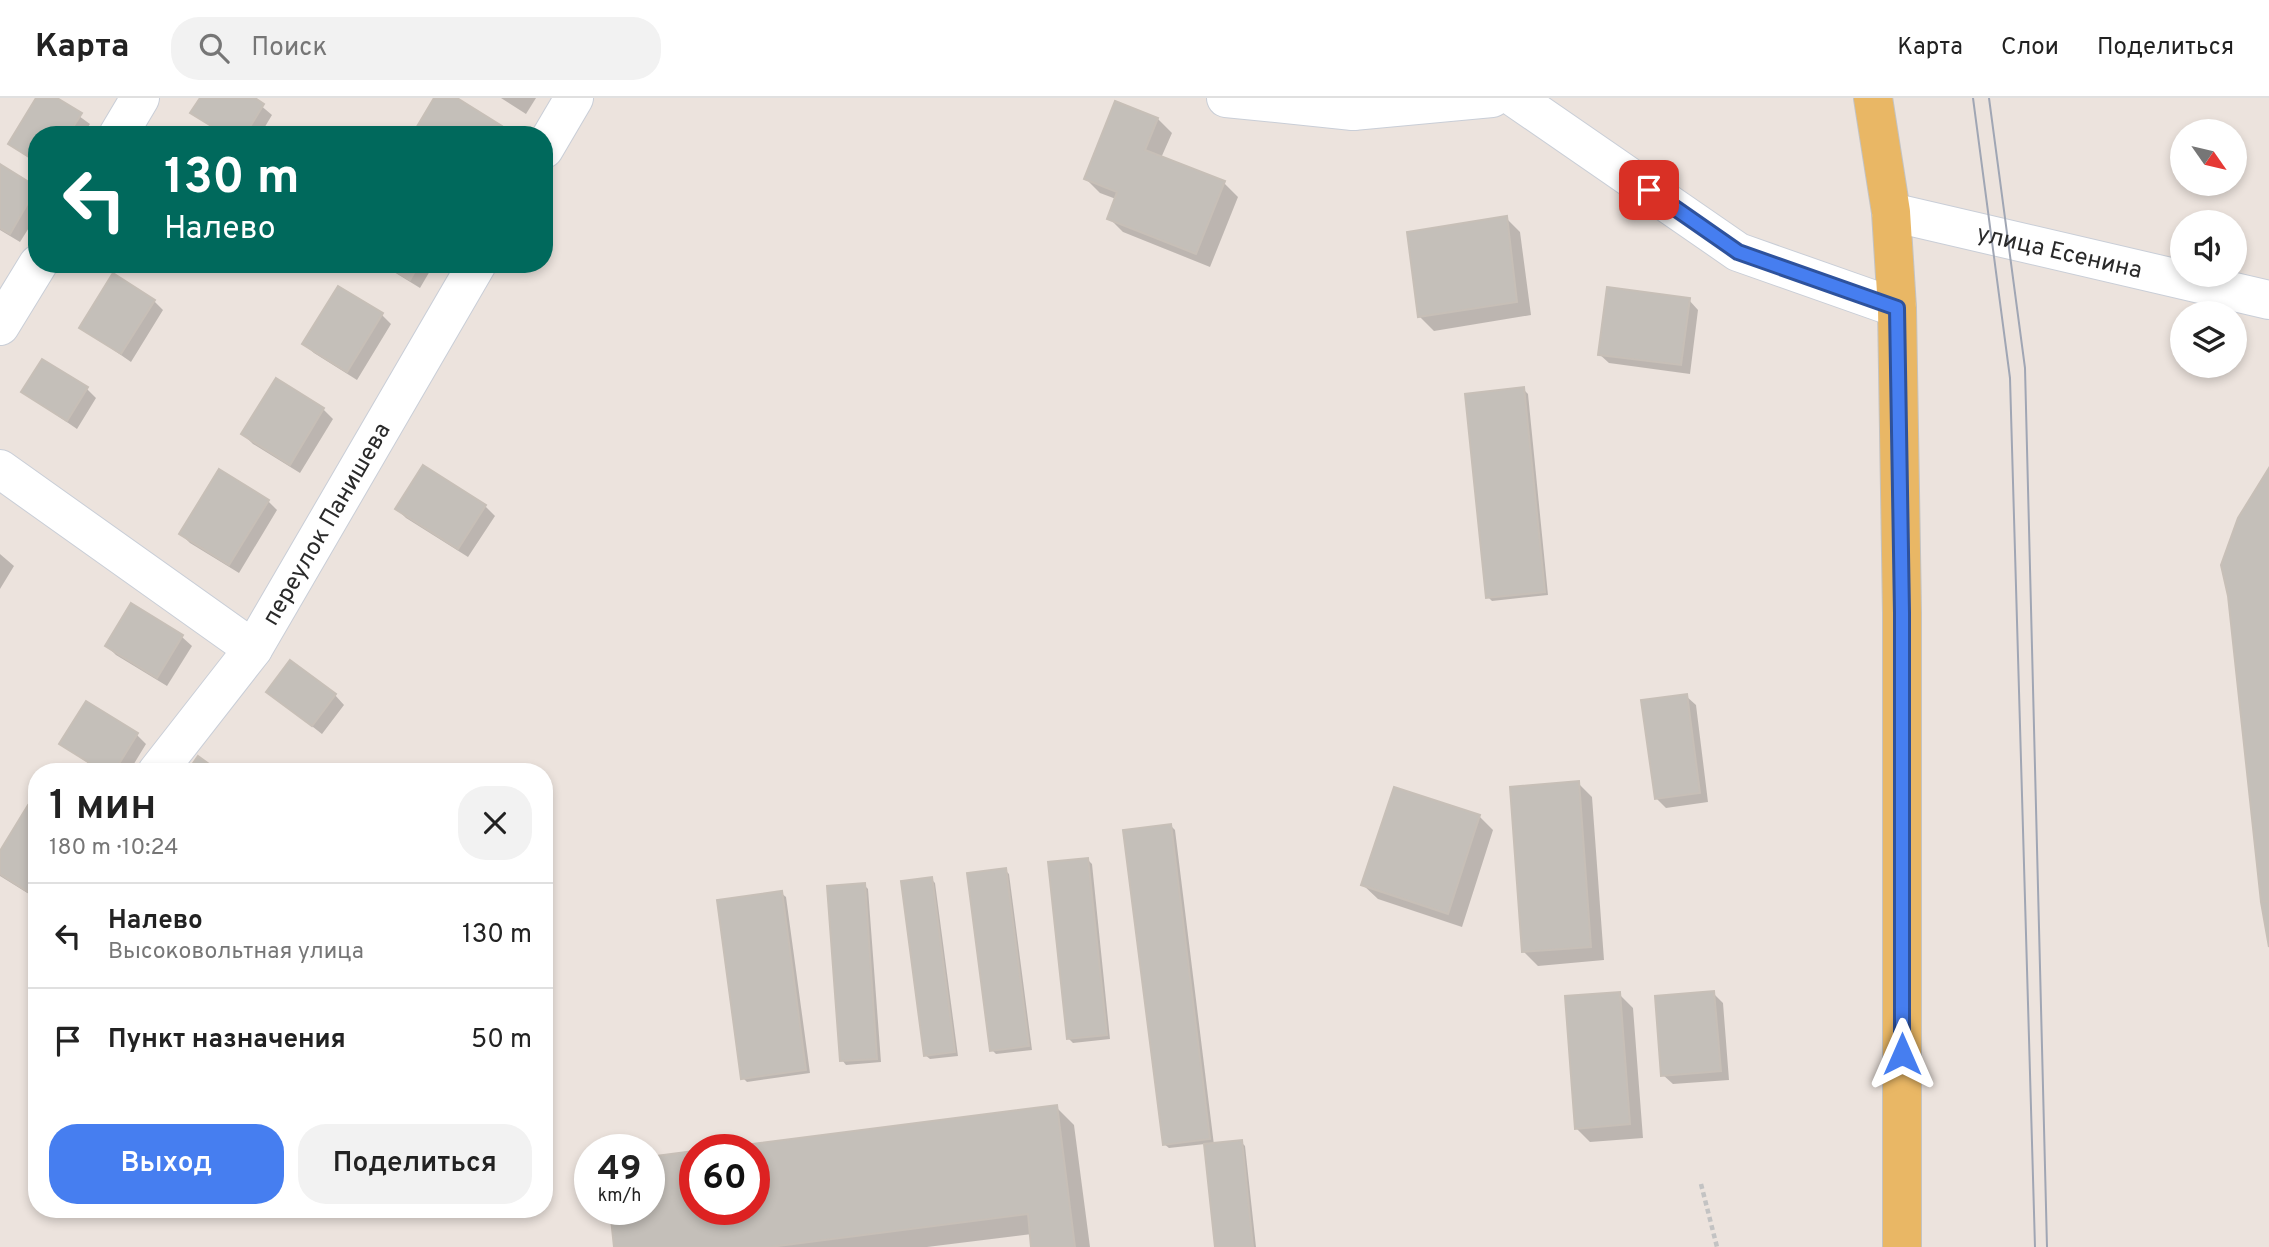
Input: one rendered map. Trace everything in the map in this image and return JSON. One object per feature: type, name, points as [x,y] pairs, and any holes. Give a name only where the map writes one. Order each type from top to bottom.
[{"type":"main road","points":[[1873,98],[1891,212],[1897,308],[1902,613],[1902,1247]]},
{"type":"street","points":[[124,126],[141,98]]},
{"type":"street","points":[[553,134],[574,98]]},
{"type":"street","points":[[1226,98],[1351,104],[1492,98]]},
{"type":"street","points":[[1515,98],[1738,252],[1897,308]]},
{"type":"street","name":"улица Есенина","points":[[1891,212],[2269,300]]},
{"type":"street","points":[[0,326],[32,273]]},
{"type":"street","name":"переулок Панишева","points":[[164,763],[253,649],[472,273]]},
{"type":"street","points":[[0,469],[253,649]]},
{"type":"path","points":[[1701,1184],[1717,1247]]},
{"type":"building","points":[[36,98],[57,98],[82,113],[74,126],[28,126],[28,156],[8,144]]},
{"type":"building","points":[[200,98],[255,98],[264,104],[251,126],[211,126],[190,113]]},
{"type":"building","points":[[434,98],[457,98],[502,126],[417,126]]},
{"type":"building","points":[[1115,101],[1158,118],[1145,150],[1225,181],[1196,254],[1107,219],[1117,192],[1084,179]]},
{"type":"building","points":[[0,164],[28,181],[28,203],[10,234],[0,228]]},
{"type":"building","points":[[1507,216],[1517,302],[1418,317],[1407,232]]},
{"type":"building","points":[[113,273],[155,300],[121,354],[79,328]]},
{"type":"building","points":[[399,273],[414,273],[410,280]]},
{"type":"building","points":[[338,286],[383,313],[347,372],[302,344]]},
{"type":"building","points":[[1607,287],[1690,298],[1681,365],[1598,355]]},
{"type":"building","points":[[42,359],[88,387],[67,421],[21,392]]},
{"type":"building","points":[[276,378],[324,408],[290,465],[241,434]]},
{"type":"building","points":[[1524,387],[1545,592],[1486,598],[1465,394]]},
{"type":"building","points":[[423,465],[486,505],[458,549],[395,509]]},
{"type":"building","points":[[2269,468],[2269,901],[2261,902],[2228,596],[2221,565],[2238,518]]},
{"type":"building","points":[[219,469],[269,500],[229,565],[179,534]]},
{"type":"building","points":[[131,603],[183,635],[157,678],[105,646]]},
{"type":"building","points":[[290,660],[336,694],[312,726],[266,692]]},
{"type":"building","points":[[1687,694],[1700,793],[1655,799],[1641,700]]},
{"type":"building","points":[[86,701],[138,733],[120,763],[90,763],[59,744]]},
{"type":"building","points":[[198,756],[208,763],[193,763]]},
{"type":"building","points":[[1579,781],[1591,947],[1522,952],[1510,787]]},
{"type":"building","points":[[1394,787],[1480,815],[1448,914],[1361,885]]},
{"type":"building","points":[[28,805],[28,892],[0,874],[0,851]]},
{"type":"building","points":[[1171,824],[1210,1139],[1163,1145],[1123,830]]},
{"type":"building","points":[[1088,858],[1107,1035],[1067,1039],[1048,862]]},
{"type":"building","points":[[1006,868],[1029,1046],[990,1051],[967,873]]},
{"type":"building","points":[[932,877],[955,1052],[924,1056],[901,881]]},
{"type":"building","points":[[865,883],[877,1059],[840,1061],[827,886]]},
{"type":"building","points":[[782,891],[806,1070],[741,1079],[717,900]]},
{"type":"building","points":[[2269,901],[2269,947],[2261,902]]},
{"type":"building","points":[[1714,991],[1721,1071],[1661,1076],[1655,996]]},
{"type":"building","points":[[1620,992],[1630,1124],[1575,1129],[1565,996]]},
{"type":"building","points":[[1057,1105],[1075,1247],[1031,1247],[1028,1214],[770,1247],[614,1247],[612,1225],[665,1225],[665,1155],[679,1153],[679,1225],[770,1225],[770,1142]]},
{"type":"building","points":[[1242,1140],[1253,1247],[1215,1247],[1204,1144]]},
{"type":"tram line","points":[[1973,98],[2010,378],[2035,1247]]},
{"type":"tram line","points":[[1989,98],[2025,368],[2047,1247]]},
{"type":"route","points":[[1649,190],[1738,252],[1897,308],[1902,613],[1902,1054]]}]
